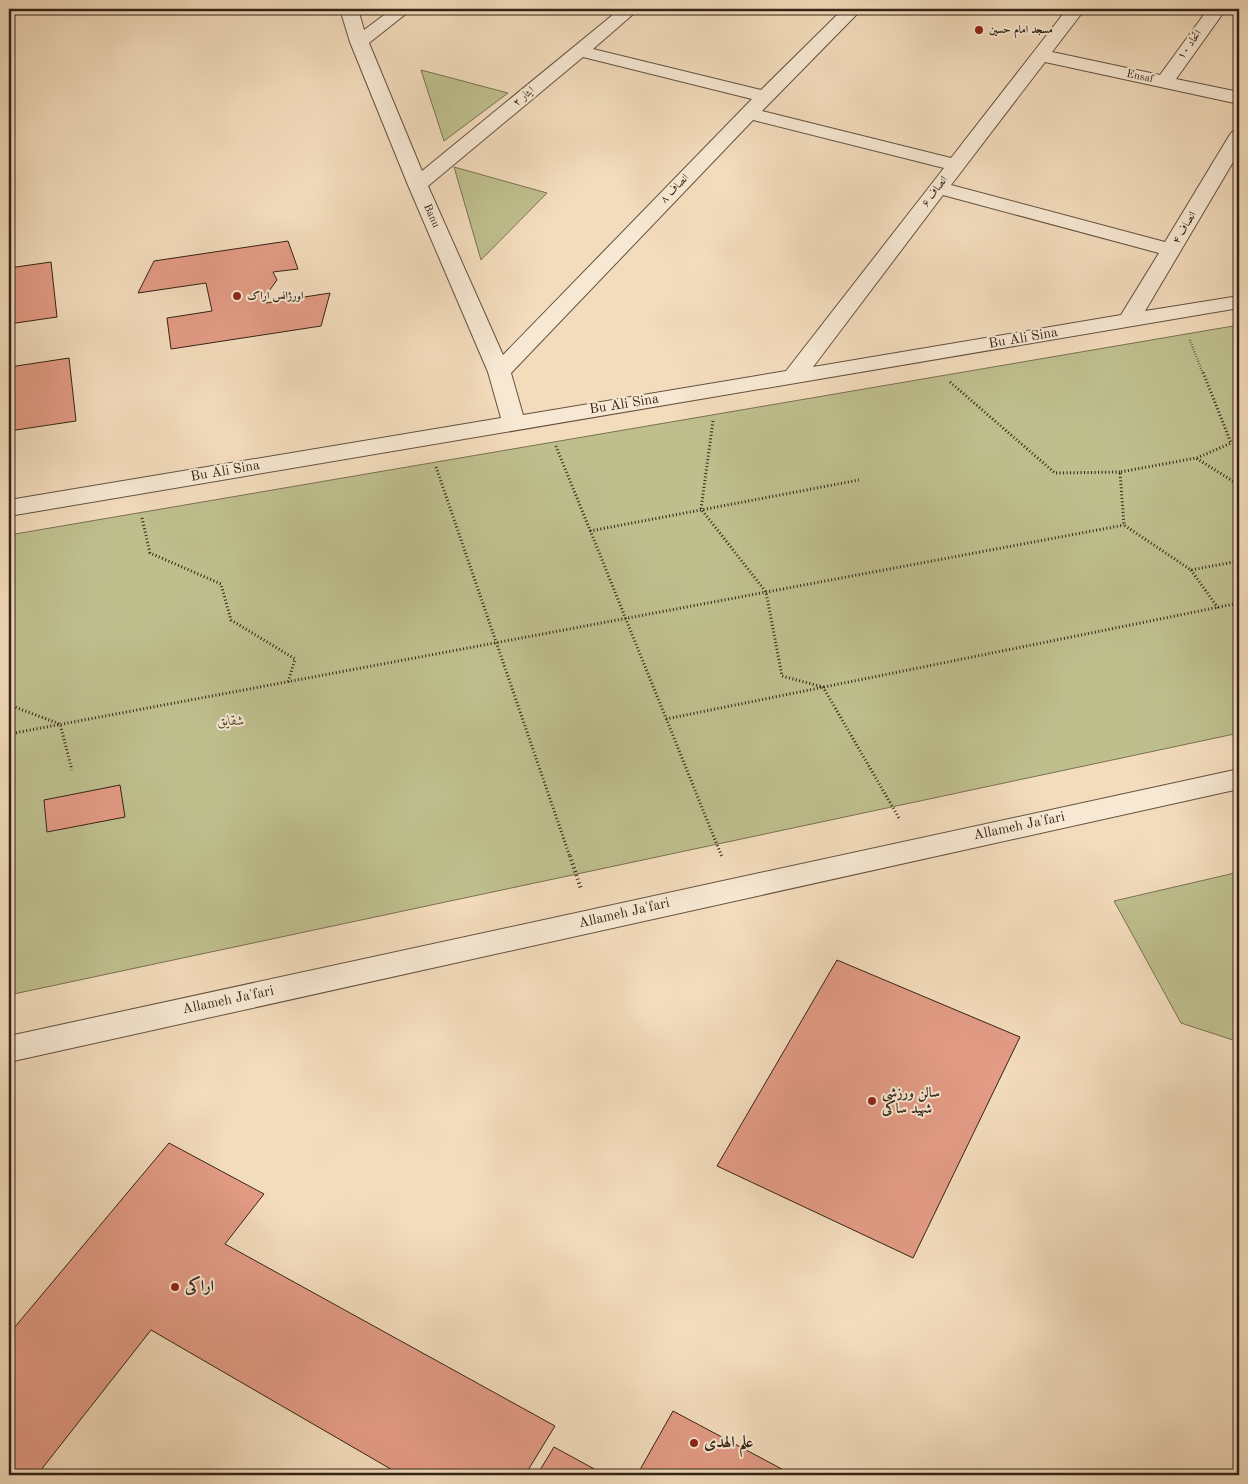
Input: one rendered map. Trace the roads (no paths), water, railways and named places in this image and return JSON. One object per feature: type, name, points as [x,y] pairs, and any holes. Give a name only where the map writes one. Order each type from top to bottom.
[{"type":"street","name":"Banu","points":[[349,9],[359,42],[418,185],[499,372],[514,423]]},
{"type":"street","points":[[359,42],[404,9]]},
{"type":"street","name":"ایثار ۲","points":[[418,185],[630,9]]},
{"type":"street","name":"انصاف ۸","points":[[499,372],[749,113],[853,9]]},
{"type":"street","name":"انصاف ۶","points":[[794,376],[1076,9]]},
{"type":"street","name":"اتحاد ۱۰","points":[[1164,82],[1217,9]]},
{"type":"street","points":[[579,51],[765,97]]},
{"type":"street","name":"Ensaf","points":[[1040,55],[1239,98]]},
{"type":"street","points":[[749,113],[956,165]]},
{"type":"street","name":"انصاف ۴","points":[[1130,320],[1239,136]]},
{"type":"street","points":[[938,188],[1171,250]]},
{"type":"street","name":"Bu Ali Sina","points":[[9,508],[1239,302]]},
{"type":"street","name":"Allameh Ja'fari","points":[[9,1049],[1239,778]]},
{"type":"place","name":"مسجد امام حسین","points":[[979,30]]},
{"type":"place","name":"اورژانس اراک","points":[[237,296]]},
{"type":"place","name":"سالن ورزشی شهید ساکی","points":[[872,1101]]},
{"type":"place","name":"اراکی","points":[[175,1287]]},
{"type":"place","name":"علم الهدی","points":[[694,1443]]},
{"type":"park label","name":"شقایق","points":[[231,721]]}]
